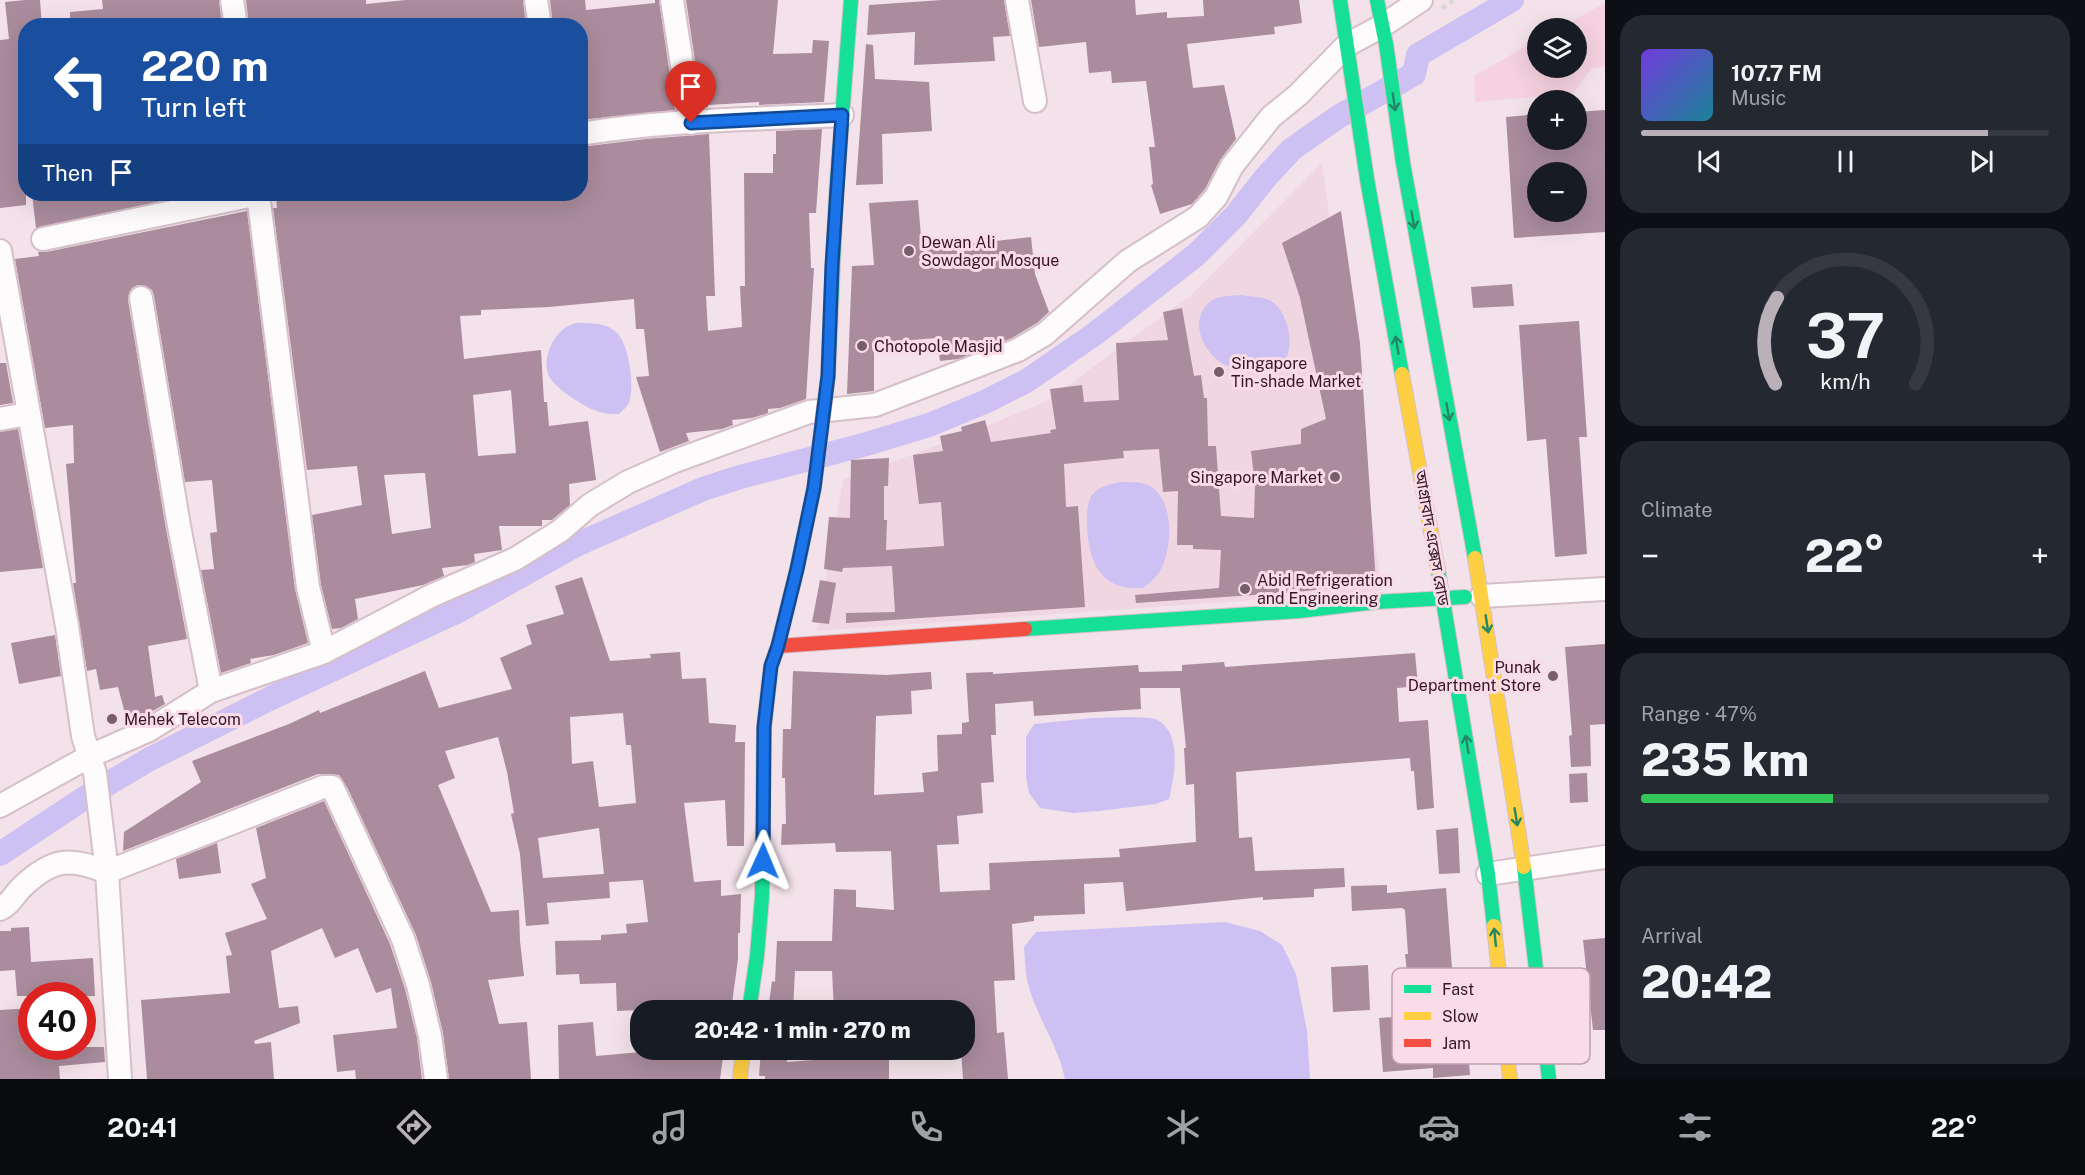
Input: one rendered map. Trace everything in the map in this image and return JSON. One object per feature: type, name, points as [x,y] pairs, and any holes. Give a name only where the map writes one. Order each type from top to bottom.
[{"type":"main road","points":[[751,1000],[762,897],[764,727],[771,666],[778,646],[814,488],[828,376],[833,254],[851,0]]},
{"type":"main road","name":"আগ্রাবাদ এক্সেস রোড","points":[[1340,0],[1367,179],[1443,599],[1488,874],[1498,968]]},
{"type":"main road","points":[[1377,0],[1402,163],[1482,596],[1524,869],[1536,968]]},
{"type":"main road","points":[[778,646],[1287,612],[1376,602],[1482,596]]},
{"type":"main road","points":[[740,1079],[741,1060]]},
{"type":"main road","name":"আগ্রাবাদ এক্সেস রোড","points":[[1508,1064],[1510,1079]]},
{"type":"main road","points":[[1547,1064],[1549,1079]]},
{"type":"street","points":[[232,0],[235,18]]},
{"type":"street","points":[[536,0],[539,18]]},
{"type":"street","points":[[672,0],[691,123]]},
{"type":"street","points":[[1017,0],[1035,101]]},
{"type":"street","points":[[0,806],[92,765],[211,691],[324,652],[431,596],[515,559],[560,531],[590,505],[638,478],[694,454],[809,412],[875,405],[1018,350],[1045,334],[1128,261],[1198,217],[1216,197],[1232,166],[1271,117],[1348,53],[1384,35],[1421,0]]},
{"type":"street","points":[[588,133],[691,123],[842,115]]},
{"type":"street","points":[[43,239],[171,203],[190,201]]},
{"type":"street","points":[[259,201],[308,587],[324,652]]},
{"type":"street","points":[[0,251],[5,314],[28,414],[67,626],[84,736],[92,765],[107,872],[120,1079]]},
{"type":"street","points":[[141,298],[181,537],[211,691]]},
{"type":"street","points":[[0,419],[28,414]]},
{"type":"street","points":[[1482,596],[1605,589]]},
{"type":"street","points":[[0,909],[5,907],[24,885],[55,863],[83,862],[107,872],[323,787],[332,787],[403,939],[418,985],[430,1036],[436,1079]]},
{"type":"street","points":[[1488,874],[1605,857]]},
{"type":"shaded area","points":[[1605,3],[1605,67],[1592,68],[1587,75],[1587,18],[1577,18]]},
{"type":"shaded area","points":[[1527,46],[1527,78],[1585,78],[1576,90],[1527,90],[1527,98],[1475,102],[1474,76]]},
{"type":"shaded area","name":"Singapore Tin-shade Market","points":[[1322,163],[1382,591],[816,631],[843,480],[960,437],[1045,402],[1190,296]]},
{"type":"shaded area","points":[[1242,295],[1269,300],[1284,316],[1290,340],[1284,361],[1277,369],[1256,372],[1229,367],[1217,360],[1205,345],[1199,326],[1204,308],[1218,298]]},
{"type":"shaded area","points":[[576,323],[611,328],[618,334],[625,347],[630,365],[631,392],[629,404],[619,414],[600,412],[579,402],[556,385],[548,374],[547,360],[556,338],[567,327]]},
{"type":"shaded area","points":[[1121,482],[1142,483],[1153,488],[1165,504],[1168,515],[1168,548],[1162,567],[1143,588],[1129,588],[1107,580],[1095,563],[1088,540],[1087,510],[1092,495],[1102,487]]},
{"type":"shaded area","points":[[1129,717],[1154,719],[1168,729],[1172,738],[1175,759],[1169,799],[1156,804],[1073,813],[1040,808],[1029,793],[1026,777],[1026,737],[1034,724]]},
{"type":"shaded area","points":[[1225,922],[1260,931],[1282,945],[1296,974],[1307,1031],[1310,1079],[1065,1079],[1062,1066],[1035,1005],[1027,980],[1024,947],[1036,932]]},
{"type":"building","points":[[40,0],[41,18],[18,18],[18,201],[26,201],[26,205],[0,208],[0,40],[9,39],[5,2]]},
{"type":"building","points":[[102,0],[219,0],[221,18],[70,18],[70,12],[103,9]]},
{"type":"building","points":[[246,0],[366,0],[366,4],[406,0],[523,0],[525,18],[248,18]]},
{"type":"building","points":[[550,0],[585,0],[586,10],[655,3],[655,0],[659,0],[675,110],[588,119],[588,18],[552,18]]},
{"type":"building","points":[[686,0],[778,0],[773,54],[812,53],[813,40],[829,41],[824,102],[759,105],[759,102],[708,105],[702,108]]},
{"type":"building","points":[[942,0],[1004,0],[1010,36],[993,37],[995,61],[914,65],[915,32],[867,35],[869,5]]},
{"type":"building","points":[[1031,0],[1135,0],[1136,15],[1167,12],[1167,18],[1204,16],[1203,0],[1299,0],[1302,23],[1274,27],[1275,34],[1187,44],[1193,88],[1224,85],[1236,139],[1220,160],[1205,189],[1192,204],[1160,214],[1151,185],[1153,184],[1149,147],[1155,147],[1146,81],[1112,83],[1111,71],[1089,73],[1086,42],[1039,47]]},
{"type":"building","points":[[866,44],[873,45],[875,79],[929,82],[932,131],[882,134],[883,184],[856,185]]},
{"type":"building","points":[[1605,110],[1605,232],[1514,238],[1506,117],[1527,115],[1527,150],[1587,150],[1587,111]]},
{"type":"building","points":[[822,129],[816,213],[809,213],[811,268],[814,268],[806,399],[780,408],[768,409],[768,413],[752,418],[732,420],[733,425],[722,429],[686,433],[689,441],[660,452],[636,377],[649,376],[644,329],[636,329],[634,299],[549,307],[481,310],[481,315],[460,316],[464,359],[541,350],[544,402],[547,402],[549,426],[588,421],[596,480],[569,484],[570,505],[552,520],[542,520],[542,526],[499,526],[502,550],[474,554],[475,562],[468,565],[442,568],[444,576],[423,585],[355,599],[358,619],[341,628],[332,629],[321,585],[312,515],[362,505],[357,466],[307,470],[273,208],[277,208],[276,201],[588,201],[588,146],[709,134],[715,296],[706,296],[708,331],[742,327],[740,286],[745,286],[744,173],[773,173],[773,154],[776,154],[776,131]],"holes":[[[511,390],[516,453],[478,456],[473,395]],[[425,473],[431,528],[392,534],[384,475]]]},
{"type":"building","points":[[918,200],[922,249],[1031,237],[1035,274],[1049,312],[1037,323],[1012,338],[958,359],[940,361],[937,338],[874,343],[874,391],[847,394],[852,266],[874,265],[869,203]]},
{"type":"building","points":[[33,201],[161,201],[36,228]]},
{"type":"building","points":[[247,211],[295,589],[308,643],[274,655],[250,659],[251,663],[221,673],[201,570],[214,569],[210,533],[217,532],[212,480],[185,482],[154,296],[152,290],[138,285],[132,288],[128,300],[166,529],[187,639],[148,646],[155,697],[162,695],[165,704],[128,725],[118,687],[100,690],[96,669],[87,671],[73,583],[76,583],[66,464],[74,463],[73,425],[45,428],[15,259],[39,256],[38,252]]},
{"type":"building","points":[[1341,211],[1360,343],[1376,583],[1297,592],[1136,603],[1135,595],[1219,588],[1221,550],[1193,549],[1193,545],[1177,545],[1178,491],[1163,492],[1159,449],[1123,451],[1124,458],[1064,464],[1066,507],[1078,506],[1085,607],[846,623],[846,613],[895,612],[892,566],[843,568],[842,572],[824,569],[829,517],[850,518],[851,460],[889,458],[888,486],[884,486],[884,520],[887,520],[886,550],[944,546],[941,502],[919,504],[913,455],[943,451],[940,436],[962,431],[961,427],[985,420],[991,442],[1051,433],[1050,430],[1056,429],[1050,389],[1082,385],[1084,402],[1119,400],[1116,343],[1168,340],[1163,312],[1182,308],[1194,376],[1201,375],[1204,398],[1207,398],[1208,446],[1216,446],[1221,516],[1254,518],[1255,485],[1251,451],[1301,444],[1301,429],[1326,419],[1300,298],[1282,243]]},
{"type":"building","points":[[1512,284],[1514,306],[1473,308],[1471,287]]},
{"type":"building","points":[[1579,321],[1587,437],[1579,437],[1587,554],[1555,557],[1546,439],[1527,441],[1519,325]]},
{"type":"building","points":[[0,363],[6,363],[13,403],[0,405]]},
{"type":"building","points":[[18,429],[43,568],[0,572],[0,432]]},
{"type":"building","points":[[582,577],[610,661],[651,658],[650,654],[680,652],[682,679],[706,678],[709,723],[736,725],[735,742],[745,742],[744,846],[727,846],[725,800],[684,803],[694,882],[721,880],[721,896],[741,894],[738,959],[732,1000],[630,1000],[630,1010],[617,1011],[616,983],[580,984],[579,974],[556,975],[555,941],[601,940],[601,935],[627,933],[626,924],[648,922],[643,880],[609,882],[610,898],[547,903],[549,924],[526,926],[520,854],[511,814],[514,813],[498,737],[445,751],[455,778],[438,785],[491,912],[519,910],[524,976],[488,980],[499,1024],[527,1022],[531,1079],[449,1079],[443,1033],[431,982],[416,935],[348,789],[339,775],[318,774],[123,851],[124,832],[201,782],[192,761],[289,724],[319,710],[320,713],[425,671],[439,708],[512,689],[500,658],[532,644],[526,625],[564,614],[555,586]],"holes":[[[623,713],[626,745],[631,745],[636,803],[599,807],[593,761],[572,764],[570,717]],[[599,828],[604,874],[543,878],[538,838]]]},
{"type":"building","points":[[820,580],[836,583],[829,624],[812,622]]},
{"type":"building","points":[[55,635],[61,676],[19,684],[11,643]]},
{"type":"building","points":[[1605,644],[1605,724],[1590,725],[1591,766],[1571,767],[1569,736],[1572,735],[1565,647]]},
{"type":"building","points":[[1415,653],[1418,686],[1397,688],[1399,722],[1428,720],[1434,808],[1417,810],[1414,771],[1411,771],[1410,758],[1236,772],[1239,838],[1252,837],[1255,871],[1344,868],[1345,887],[1314,889],[1314,897],[1263,900],[1263,897],[1126,911],[1123,882],[1084,884],[1085,914],[1034,916],[1034,921],[1012,924],[1015,980],[994,981],[997,1033],[1004,1032],[1008,1079],[963,1079],[962,1060],[975,1060],[975,1000],[833,1000],[832,971],[795,971],[794,1000],[769,1000],[772,981],[775,982],[777,941],[832,941],[834,889],[856,890],[856,907],[894,910],[891,851],[836,852],[835,843],[781,845],[782,824],[786,824],[785,778],[782,778],[783,729],[791,729],[793,671],[886,675],[931,672],[932,689],[911,691],[912,714],[876,716],[874,795],[924,792],[922,773],[938,771],[937,735],[962,734],[962,723],[969,722],[966,673],[993,672],[993,674],[1138,665],[1139,672],[1182,671],[1182,665],[1224,662],[1225,667]],"holes":[[[1140,688],[1180,688],[1186,748],[1184,748],[1186,785],[1194,784],[1196,842],[1119,849],[1120,857],[989,863],[990,890],[940,892],[937,845],[959,844],[957,816],[983,813],[981,783],[994,782],[991,735],[996,735],[995,704],[1033,701],[1034,716],[1141,709]]]},
{"type":"building","points":[[1587,773],[1588,802],[1570,803],[1569,774]]},
{"type":"building","points":[[324,801],[390,944],[405,989],[417,1038],[422,1079],[356,1079],[355,1070],[337,1072],[333,1035],[397,1028],[391,988],[376,993],[358,948],[335,958],[322,928],[271,951],[279,1008],[298,1006],[300,1023],[254,1041],[255,1044],[271,1042],[274,1079],[147,1079],[141,1000],[230,993],[226,956],[232,955],[225,933],[267,919],[251,884],[266,878],[256,828]]},
{"type":"building","points":[[1458,828],[1460,873],[1439,874],[1436,830]]},
{"type":"building","points":[[217,843],[221,873],[179,879],[176,859]]},
{"type":"building","points":[[1387,885],[1387,893],[1446,888],[1452,968],[1407,968],[1405,954],[1408,954],[1405,910],[1402,908],[1352,911],[1351,886]]},
{"type":"building","points":[[29,927],[31,962],[93,958],[94,982],[18,982],[17,996],[15,970],[0,971],[0,931],[11,931],[11,928]]},
{"type":"building","points":[[1605,938],[1605,1030],[1593,1030],[1590,968],[1586,968],[1583,940]]},
{"type":"building","points":[[1368,965],[1370,1010],[1333,1012],[1331,967]]},
{"type":"building","points":[[18,1009],[18,1060],[96,1060],[96,1047],[104,1047],[105,1062],[59,1066],[60,1079],[0,1079],[0,1010]]},
{"type":"building","points":[[1392,1017],[1392,1064],[1469,1064],[1470,1075],[1433,1078],[1433,1068],[1383,1072],[1379,1018]]},
{"type":"building","points":[[593,1022],[596,1056],[630,1053],[630,1060],[723,1060],[720,1079],[559,1079],[558,1025]]},
{"type":"building","points":[[760,1060],[787,1060],[787,1062],[889,1060],[889,1079],[765,1079],[765,1076],[759,1076]]},
{"type":"waterway","points":[[0,854],[86,797],[148,760],[269,699],[460,610],[576,545],[703,489],[929,425],[987,401],[1028,380],[1096,333],[1197,254],[1236,215],[1292,149],[1338,117],[1414,74],[1418,55],[1512,0]]},
{"type":"traffic: fast","points":[[828,376],[836,196],[851,0]]},
{"type":"traffic: fast","points":[[1340,0],[1367,179],[1402,374]]},
{"type":"traffic: fast","points":[[1377,0],[1386,44],[1403,163],[1475,558]]},
{"type":"traffic: fast","points":[[814,488],[828,376]]},
{"type":"traffic: fast","points":[[751,1000],[762,897],[764,727],[771,666],[797,569],[814,488]]},
{"type":"traffic: fast","points":[[1438,570],[1488,874],[1494,926]]},
{"type":"traffic: fast","points":[[1025,629],[1299,611],[1376,602],[1465,597]]},
{"type":"traffic: fast","points":[[1524,867],[1536,968]]},
{"type":"traffic: fast","points":[[1547,1064],[1549,1079]]},
{"type":"traffic: slow","points":[[1402,374],[1438,570]]},
{"type":"traffic: slow","points":[[1475,558],[1524,867]]},
{"type":"traffic: slow","points":[[1494,926],[1498,968]]},
{"type":"traffic: slow","points":[[740,1079],[742,1060]]},
{"type":"traffic: slow","points":[[1508,1064],[1510,1079]]},
{"type":"traffic: jam","points":[[778,646],[1025,629]]},
{"type":"place","name":"Dewan Ali Sowdagor Mosque","points":[[909,251]]},
{"type":"place","name":"Chotopole Masjid","points":[[862,346]]},
{"type":"place","name":"Singapore Tin-shade Market","points":[[1219,372]]},
{"type":"place","name":"Singapore Market","points":[[1335,477]]},
{"type":"place","name":"Abid Refrigeration and Engineering","points":[[1245,589]]},
{"type":"place","name":"Punak Department Store","points":[[1553,676]]},
{"type":"place","name":"Mehek Telecom","points":[[112,719]]},
{"type":"route","points":[[691,123],[842,115],[832,265],[828,376],[814,488],[797,569],[771,666],[764,727],[763,861]]}]
